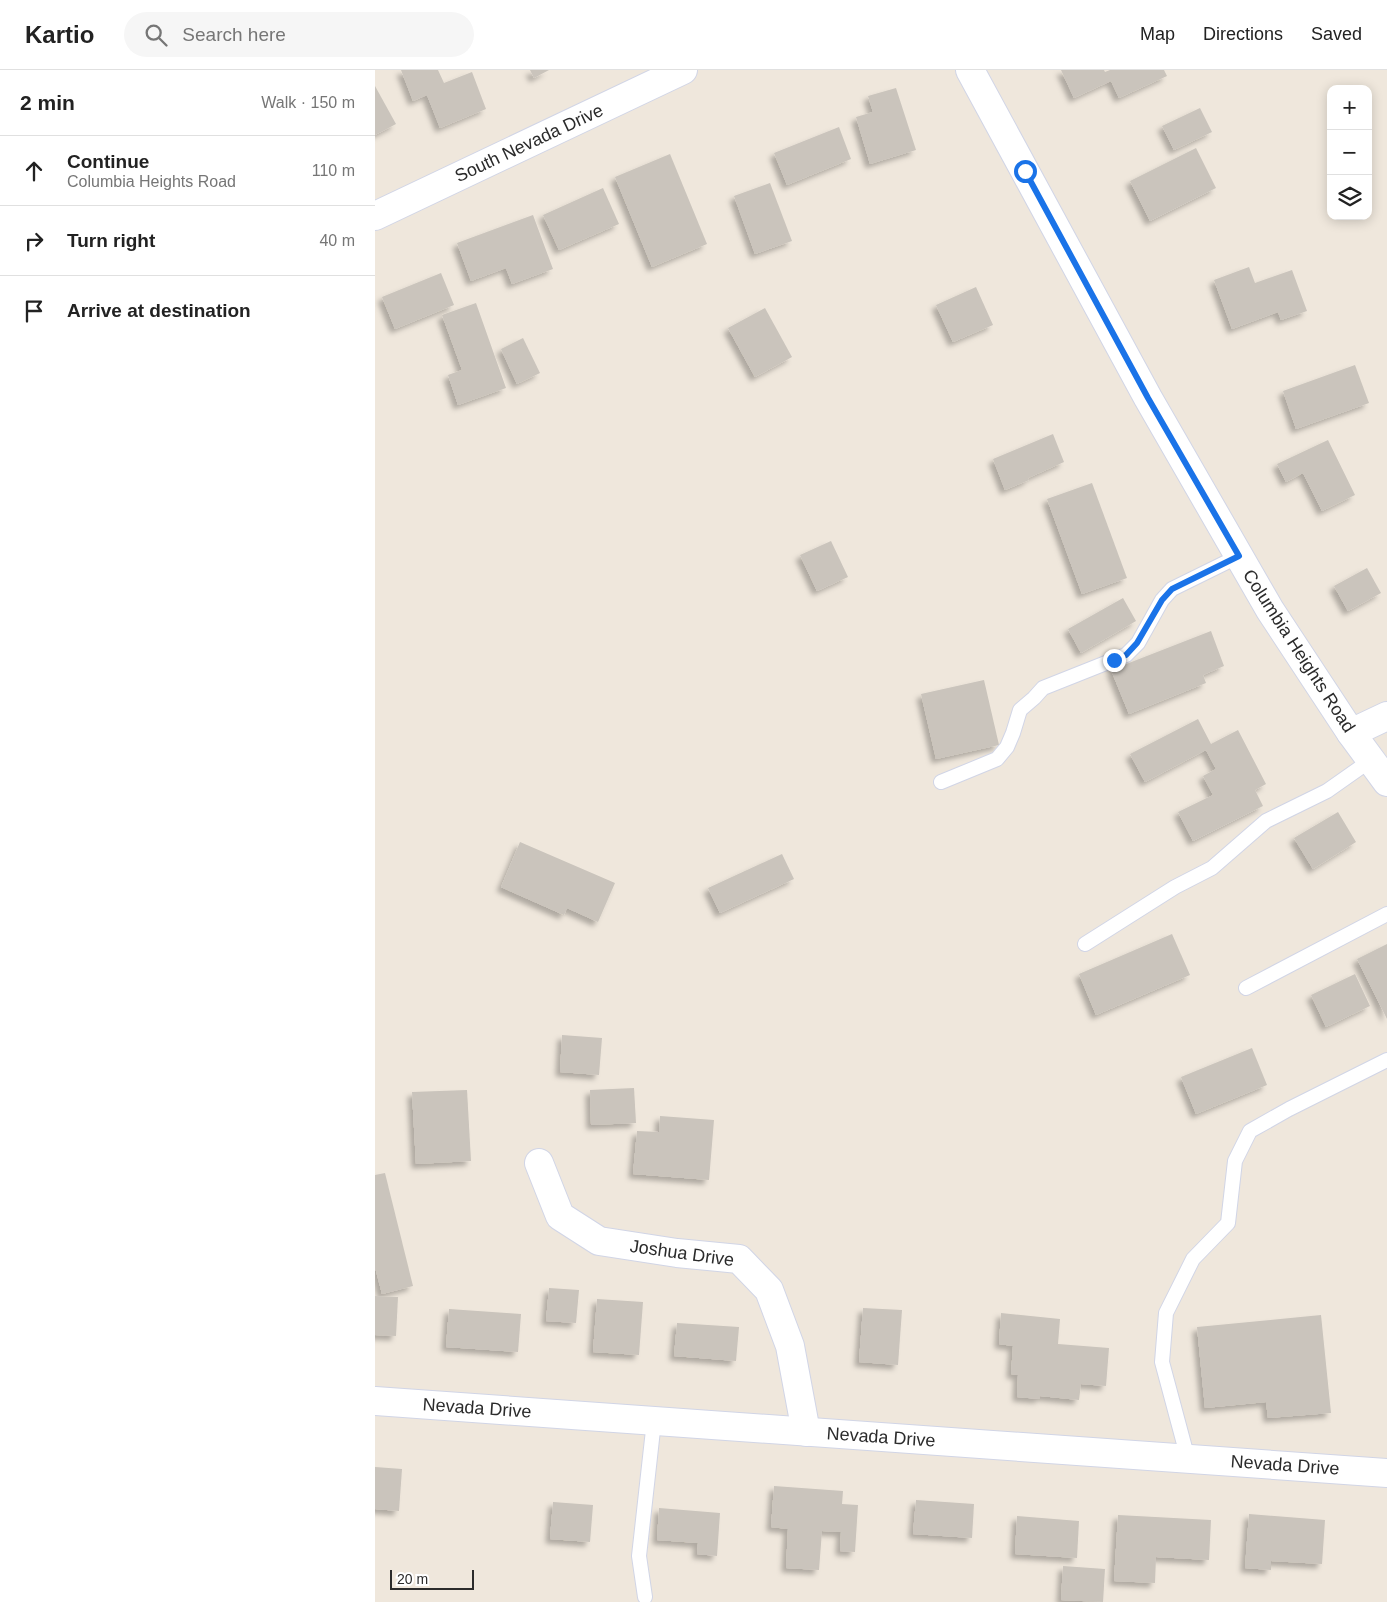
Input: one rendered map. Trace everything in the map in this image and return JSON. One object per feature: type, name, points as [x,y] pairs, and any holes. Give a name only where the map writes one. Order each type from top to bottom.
[{"type":"street","name":"South Nevada Drive","points":[[375,216],[683,70]]},
{"type":"street","name":"Columbia Heights Road","points":[[970,70],[1148,398],[1270,610],[1351,733],[1387,782]]},
{"type":"street","points":[[1351,733],[1387,716]]},
{"type":"street","name":"Joshua Drive","points":[[539,1163],[560,1216],[599,1241],[677,1253],[739,1259],[769,1290],[790,1346],[806,1432]]},
{"type":"street","name":"Nevada Drive","points":[[375,1401],[1387,1473]]},
{"type":"lane","points":[[941,782],[997,759],[1007,747],[1020,710],[1043,688],[1126,655],[1137,643],[1162,600],[1172,589],[1239,556]]},
{"type":"lane","points":[[1085,944],[1175,887],[1212,868],[1266,821],[1327,790],[1371,760]]},
{"type":"lane","points":[[1246,988],[1387,914]]},
{"type":"lane","points":[[1188,1459],[1162,1362],[1166,1313],[1193,1259],[1228,1223],[1235,1161],[1250,1131],[1289,1109],[1387,1060]]},
{"type":"lane","points":[[645,1597],[639,1556],[654,1421]]},
{"type":"building","points":[[401,70],[438,70],[444,83],[472,72],[486,109],[440,128],[427,95],[413,101]]},
{"type":"building","points":[[530,70],[549,70],[534,78]]},
{"type":"building","points":[[1061,70],[1104,70],[1105,72],[1110,70],[1164,70],[1167,76],[1119,98],[1111,81],[1074,98]]},
{"type":"building","points":[[375,86],[396,124],[375,135]]},
{"type":"building","points":[[896,88],[916,150],[870,164],[856,117],[873,112],[868,96]]},
{"type":"building","points":[[1200,108],[1212,132],[1174,150],[1162,126]]},
{"type":"building","points":[[839,127],[851,159],[787,185],[774,153]]},
{"type":"building","points":[[1196,148],[1216,188],[1150,221],[1130,181]]},
{"type":"building","points":[[670,154],[707,244],[652,267],[615,177]]},
{"type":"building","points":[[770,183],[792,241],[755,254],[734,196]]},
{"type":"building","points":[[603,188],[619,224],[559,250],[543,215]]},
{"type":"building","points":[[533,215],[553,269],[512,284],[506,268],[471,281],[457,243]]},
{"type":"building","points":[[1249,267],[1255,283],[1292,270],[1307,311],[1281,320],[1278,312],[1232,329],[1214,280]]},
{"type":"building","points":[[441,273],[454,305],[395,329],[382,297]]},
{"type":"building","points":[[976,287],[993,325],[953,342],[936,305]]},
{"type":"building","points":[[476,303],[506,388],[458,405],[448,375],[462,370],[442,315]]},
{"type":"building","points":[[765,308],[792,357],[755,377],[728,328]]},
{"type":"building","points":[[523,338],[540,373],[517,384],[501,349]]},
{"type":"building","points":[[1355,365],[1369,403],[1296,429],[1283,391]]},
{"type":"building","points":[[1053,434],[1064,462],[1005,490],[993,459]]},
{"type":"building","points":[[1328,440],[1355,495],[1322,511],[1303,473],[1286,482],[1277,464]]},
{"type":"building","points":[[1092,483],[1127,578],[1082,594],[1047,499]]},
{"type":"building","points":[[831,541],[848,577],[817,591],[800,555]]},
{"type":"building","points":[[1367,568],[1381,593],[1348,611],[1334,586]]},
{"type":"building","points":[[1123,598],[1136,621],[1081,653],[1068,629]]},
{"type":"building","points":[[1211,631],[1224,666],[1203,675],[1206,683],[1129,714],[1111,670]]},
{"type":"building","points":[[984,680],[999,745],[936,759],[921,694]]},
{"type":"building","points":[[1198,719],[1211,744],[1238,730],[1266,784],[1255,790],[1263,806],[1193,841],[1178,812],[1213,795],[1203,776],[1216,769],[1206,750],[1145,782],[1130,754]]},
{"type":"building","points":[[1338,812],[1356,842],[1313,869],[1294,838]]},
{"type":"building","points":[[520,842],[615,883],[598,922],[567,908],[564,915],[501,887]]},
{"type":"building","points":[[782,854],[794,879],[720,913],[708,888]]},
{"type":"building","points":[[1172,934],[1190,975],[1096,1015],[1079,974]]},
{"type":"building","points":[[1387,944],[1387,1019],[1357,959]]},
{"type":"building","points":[[1355,974],[1370,1006],[1326,1027],[1311,995]]},
{"type":"building","points":[[562,1035],[602,1038],[599,1075],[560,1072]]},
{"type":"building","points":[[1252,1048],[1267,1085],[1196,1114],[1181,1077]]},
{"type":"building","points":[[634,1088],[636,1123],[591,1125],[590,1090]]},
{"type":"building","points":[[467,1090],[471,1161],[416,1164],[412,1092]]},
{"type":"building","points":[[660,1116],[714,1120],[709,1180],[633,1174],[637,1131],[659,1132]]},
{"type":"building","points":[[385,1173],[413,1286],[382,1294],[375,1267],[375,1175]]},
{"type":"building","points":[[549,1288],[579,1290],[576,1323],[546,1321]]},
{"type":"building","points":[[375,1296],[398,1297],[396,1336],[375,1335]]},
{"type":"building","points":[[597,1299],[643,1302],[639,1355],[593,1352]]},
{"type":"building","points":[[863,1308],[902,1310],[898,1365],[859,1362]]},
{"type":"building","points":[[449,1309],[521,1314],[518,1352],[446,1347]]},
{"type":"building","points":[[1001,1313],[1060,1319],[1058,1344],[1109,1348],[1106,1386],[1081,1384],[1079,1400],[1040,1396],[1040,1399],[1017,1397],[1018,1375],[1011,1374],[1013,1346],[999,1344]]},
{"type":"building","points":[[1321,1315],[1331,1413],[1268,1418],[1266,1402],[1205,1408],[1197,1327]]},
{"type":"building","points":[[677,1323],[739,1327],[736,1361],[674,1356]]},
{"type":"building","points":[[375,1467],[402,1469],[399,1511],[375,1509]]},
{"type":"building","points":[[774,1486],[843,1491],[842,1504],[858,1505],[855,1552],[840,1551],[841,1532],[822,1531],[819,1570],[786,1568],[788,1529],[771,1527]]},
{"type":"building","points":[[916,1500],[974,1504],[972,1538],[913,1534]]},
{"type":"building","points":[[553,1502],[593,1505],[590,1542],[550,1539]]},
{"type":"building","points":[[659,1508],[720,1513],[717,1556],[697,1554],[698,1543],[657,1540]]},
{"type":"building","points":[[1249,1514],[1325,1520],[1322,1564],[1271,1561],[1271,1570],[1245,1568]]},
{"type":"building","points":[[1118,1515],[1211,1520],[1209,1560],[1156,1557],[1155,1583],[1114,1581]]},
{"type":"building","points":[[1017,1516],[1079,1521],[1077,1558],[1015,1554]]},
{"type":"building","points":[[1063,1566],[1105,1569],[1103,1602],[1061,1600]]},
{"type":"route","points":[[1025,171],[1148,398],[1239,556],[1172,589],[1162,600],[1137,643],[1126,655],[1114,660]]}]
